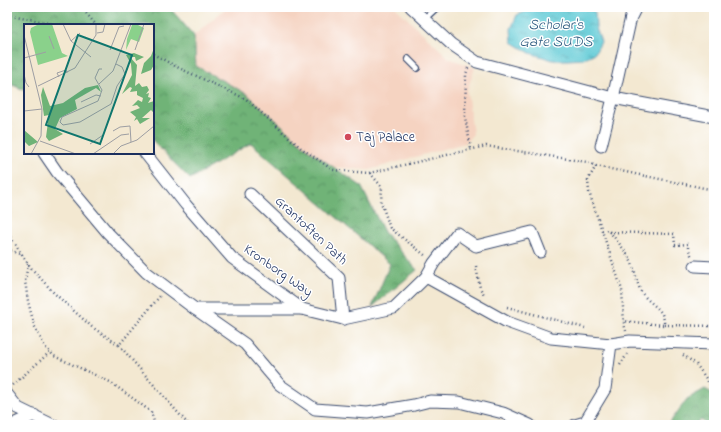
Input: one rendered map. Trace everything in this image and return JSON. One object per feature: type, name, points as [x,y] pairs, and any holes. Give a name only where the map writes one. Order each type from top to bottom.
[{"type":"street","points":[[411,7],[451,44],[477,62],[613,98],[714,117]]},
{"type":"street","points":[[600,146],[613,98],[631,18],[636,7]]},
{"type":"street","points":[[45,154],[57,172],[108,233],[146,272],[245,344],[280,385],[315,409],[368,413],[430,401],[460,402],[503,413],[530,425]]},
{"type":"street","name":"Kronborg Way","points":[[146,154],[186,205],[232,258],[302,310],[343,319],[394,308],[426,277],[434,263],[457,233],[476,246],[532,232],[540,252]]},
{"type":"street","name":"Grantoften Path","points":[[250,194],[339,278],[343,319]]},
{"type":"street","points":[[696,266],[714,267]]},
{"type":"street","points":[[426,277],[507,322],[551,338],[611,344],[628,336],[714,344]]},
{"type":"street","points":[[195,309],[302,310]]},
{"type":"street","points":[[575,425],[585,422],[605,389],[611,344]]},
{"type":"street","points":[[10,390],[18,408],[54,425]]},
{"type":"street","points":[[12,425],[34,415]]},
{"type":"lane","points":[[424,19],[436,7]]},
{"type":"lane","points":[[408,59],[417,68]]},
{"type":"path","points":[[82,7],[95,24]]},
{"type":"path","points":[[7,14],[53,24]]},
{"type":"path","points":[[154,55],[179,68],[246,99],[301,148],[333,170],[370,173],[486,146],[587,162],[596,166],[714,190]]},
{"type":"path","points":[[472,58],[466,74],[465,117],[472,149]]},
{"type":"path","points":[[596,166],[588,180],[588,186],[622,290],[623,320],[628,336],[619,334]]},
{"type":"path","points":[[370,173],[382,187],[381,202],[390,228],[434,263]]},
{"type":"path","points":[[7,230],[28,264],[42,281],[92,327],[119,345],[185,424],[190,425]]},
{"type":"path","points":[[602,231],[608,230],[609,232],[674,234],[674,245],[688,244],[688,248],[696,266]]},
{"type":"path","points":[[609,232],[633,264],[639,288],[646,298],[656,306],[662,314],[664,325]]},
{"type":"path","points":[[7,249],[22,255]]},
{"type":"path","points":[[28,264],[25,281],[28,301],[34,326],[45,347],[54,356],[110,382],[151,412],[155,425]]},
{"type":"path","points":[[476,266],[480,288],[489,300]]},
{"type":"path","points":[[119,345],[167,288]]},
{"type":"path","points":[[506,307],[592,330]]},
{"type":"path","points":[[623,320],[664,325],[714,326]]},
{"type":"path","points":[[10,390],[50,352]]},
{"type":"path","points":[[617,371],[629,352]]},
{"type":"path","points":[[679,354],[696,364],[714,390]]},
{"type":"path","points":[[710,383],[714,382]]},
{"type":"path","points":[[112,425],[121,422],[148,425]]},
{"type":"path","points":[[162,425],[176,425]]},
{"type":"shaded area","points":[[227,7],[395,7],[449,58],[475,68],[467,91],[473,134],[465,143],[369,170],[333,167],[309,150],[247,94],[196,66],[194,36]]},
{"type":"green space","points":[[7,7],[169,7],[194,36],[196,66],[247,94],[309,150],[361,186],[384,232],[417,270],[372,307],[390,264],[251,143],[190,179],[154,142],[154,24],[24,24],[24,90],[7,83]]},
{"type":"green space","points":[[705,389],[712,393],[714,397],[714,425],[707,425],[701,420],[692,425],[668,425],[687,399]]},
{"type":"water","name":"Scholar's Gate SUDS","points":[[538,7],[589,7],[595,12],[596,28],[601,42],[595,53],[583,59],[553,60],[530,53],[512,42],[511,29],[517,15]]},
{"type":"place","name":"Taj Palace","points":[[348,137]]}]
